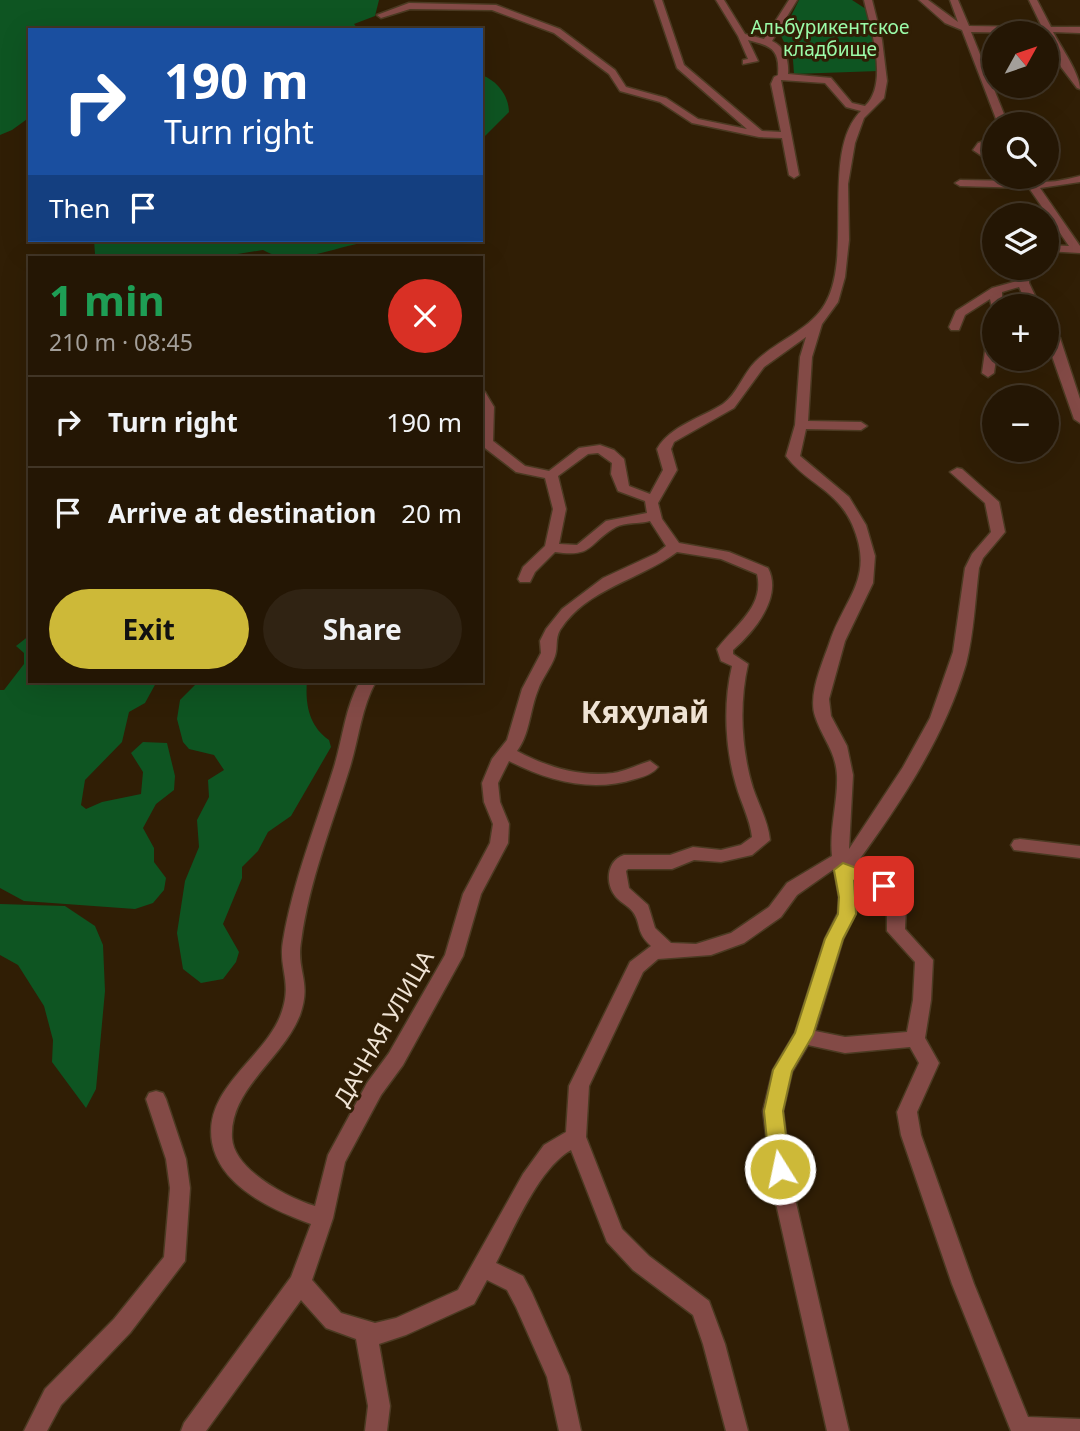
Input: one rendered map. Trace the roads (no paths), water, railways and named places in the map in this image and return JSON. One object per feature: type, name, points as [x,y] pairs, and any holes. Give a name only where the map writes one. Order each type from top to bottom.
[{"type":"street","points":[[658,0],[680,66],[759,134]]},
{"type":"street","points":[[720,0],[742,36],[753,61],[746,62]]},
{"type":"street","points":[[767,42],[793,0]]},
{"type":"street","points":[[923,0],[948,21],[966,29],[982,29]]},
{"type":"street","points":[[1033,0],[1044,21]]},
{"type":"street","points":[[552,547],[566,550],[587,548],[610,525],[625,520],[645,520],[654,507],[670,470],[664,449],[669,440],[730,405],[760,364],[816,324],[832,302],[839,277],[844,240],[843,184],[853,131],[878,98],[882,81],[878,40],[865,2]]},
{"type":"street","points":[[934,9],[949,13],[956,5],[998,112]]},
{"type":"street","points":[[381,15],[410,6],[508,7],[557,31],[612,72],[624,89],[663,100],[695,121],[759,134],[786,135]]},
{"type":"street","points":[[1059,29],[1080,30]]},
{"type":"street","points":[[742,36],[767,42],[776,48],[784,59],[783,76]]},
{"type":"street","points":[[1059,52],[1080,86]]},
{"type":"street","points":[[794,175],[777,79],[783,76],[824,78],[834,85],[849,105],[868,110]]},
{"type":"street","points":[[976,161],[982,161]]},
{"type":"street","points":[[1059,184],[1080,179]]},
{"type":"street","points":[[960,183],[982,182]]},
{"type":"street","points":[[1035,189],[1078,250]]},
{"type":"street","points":[[1059,249],[1078,250]]},
{"type":"street","points":[[955,327],[960,313],[996,290],[1023,283],[1028,294]]},
{"type":"street","points":[[816,324],[806,357],[801,425],[793,451],[795,461],[844,500],[859,525],[868,556],[866,583],[837,641],[821,699],[823,716],[839,746],[845,775],[842,865],[848,897],[847,914],[834,939],[804,1035],[783,1070],[774,1111],[774,1136],[792,1232],[838,1431]]},
{"type":"street","points":[[1059,351],[1080,419]]},
{"type":"street","points":[[483,398],[488,407],[486,442],[521,469],[551,475],[567,465],[573,456],[589,448],[609,452],[619,462],[618,474],[623,488],[654,507],[674,547],[724,555],[764,571],[767,587],[762,604],[725,649],[726,657],[740,664],[735,688],[737,732],[744,785],[760,824],[761,839],[746,850],[721,856],[693,853],[672,862],[624,862],[617,870],[621,891],[642,910],[647,931],[666,950]]},
{"type":"street","points":[[801,425],[861,426]]},
{"type":"street","points":[[842,865],[881,819],[936,724],[959,661],[972,568],[977,556],[998,532],[992,502],[957,472]]},
{"type":"street","points":[[525,579],[528,570],[552,547],[551,531],[559,515],[559,500],[551,475]]},
{"type":"street","name":"ДАЧНАЯ УЛИЦА","points":[[192,1431],[300,1283],[323,1218],[335,1161],[454,956],[472,894],[494,859],[501,824],[492,802],[490,783],[515,742],[530,689],[549,653],[548,641],[567,612],[622,572],[662,556],[674,547]]},
{"type":"street","points":[[323,1218],[262,1191],[239,1173],[222,1142],[224,1109],[262,1054],[277,1041],[290,1017],[297,990],[290,952],[299,895],[342,765],[357,699],[367,683]]},
{"type":"street","points":[[507,752],[548,774],[577,779],[618,779],[650,767]]},
{"type":"street","points":[[1020,845],[1080,852]]},
{"type":"street","points":[[737,1431],[714,1344],[701,1308],[641,1263],[614,1235],[576,1138],[579,1086],[636,967],[653,953],[666,950],[686,953],[705,951],[725,944],[778,910],[793,889],[812,878],[831,861],[884,886],[896,899],[897,931],[924,960],[922,1000],[915,1038],[929,1063],[907,1112],[911,1135],[963,1284],[1021,1429],[1080,1430]]},
{"type":"street","points":[[804,1035],[816,1041],[853,1046],[915,1038]]},
{"type":"street","points":[[35,1431],[53,1397],[122,1326],[174,1261],[180,1188],[176,1159],[156,1099]]},
{"type":"street","points":[[300,1283],[334,1321],[375,1334],[398,1328],[466,1297],[530,1181],[551,1151],[576,1138]]},
{"type":"street","points":[[481,1266],[514,1283],[524,1300],[558,1376],[570,1431]]},
{"type":"street","points":[[367,1333],[368,1356],[381,1414],[376,1431]]},
{"type":"district","name":"Кяхулай","points":[[645,711]]},
{"type":"park label","name":"Альбурикентское кладбище","points":[[830,38]]}]
